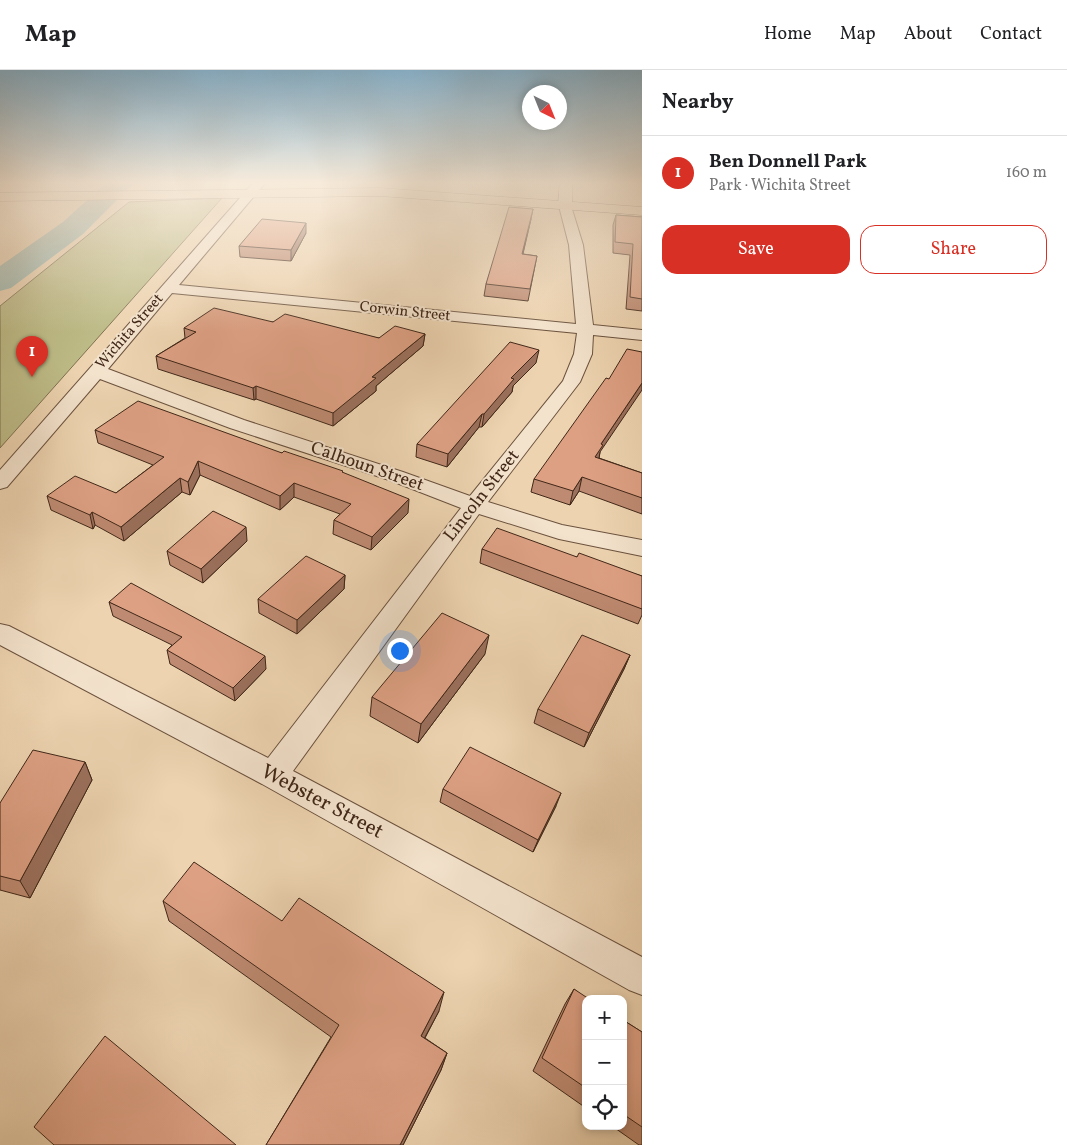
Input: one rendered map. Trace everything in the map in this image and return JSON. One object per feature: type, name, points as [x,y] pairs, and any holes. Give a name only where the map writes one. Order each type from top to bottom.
[{"type":"street","name":"Wichita Street","points":[[0,483],[217,232]]},
{"type":"street","name":"Lincoln Street","points":[[273,775],[474,505],[571,382],[582,354],[585,330],[576,246],[572,232]]},
{"type":"street","name":"Corwin Street","points":[[169,288],[642,336]]},
{"type":"street","name":"Calhoun Street","points":[[96,371],[238,424],[396,476],[474,505],[559,532],[642,548]]},
{"type":"street","name":"Webster Street","points":[[0,633],[273,775],[642,977]]},
{"type":"shaded area","points":[[92,232],[192,232],[0,448],[0,306]]},
{"type":"building","points":[[251,232],[301,232],[291,250],[239,246]]},
{"type":"building","points":[[501,232],[527,232],[522,254],[537,256],[530,289],[486,284]]},
{"type":"building","points":[[615,232],[642,232],[642,299],[630,297],[633,244],[615,242]]},
{"type":"building","points":[[214,308],[273,322],[285,314],[379,338],[395,326],[425,334],[372,377],[376,378],[333,413],[256,386],[253,388],[156,356],[196,332],[184,328]]},
{"type":"building","points":[[510,342],[539,350],[511,378],[514,379],[448,454],[417,444]]},
{"type":"building","points":[[627,349],[642,352],[642,383],[601,444],[603,445],[595,457],[642,473],[642,498],[582,477],[573,491],[534,479],[606,378],[609,379]]},
{"type":"building","points":[[138,401],[282,453],[284,451],[343,471],[409,499],[372,537],[334,520],[351,504],[294,483],[280,496],[198,461],[188,482],[180,478],[121,527],[92,512],[90,515],[47,496],[75,476],[116,493],[164,457],[95,430]]},
{"type":"building","points":[[213,511],[246,527],[201,569],[167,551]]},
{"type":"building","points":[[497,528],[577,557],[579,553],[642,576],[642,609],[482,549]]},
{"type":"building","points":[[306,556],[345,575],[297,620],[258,599]]},
{"type":"building","points":[[131,583],[265,656],[233,688],[167,650],[182,637],[109,602]]},
{"type":"building","points":[[442,613],[489,635],[421,724],[372,697]]},
{"type":"building","points":[[582,635],[630,655],[589,733],[538,709]]},
{"type":"building","points":[[470,747],[561,793],[538,840],[443,789]]},
{"type":"building","points":[[33,750],[85,762],[20,881],[0,876],[0,803]]},
{"type":"building","points":[[194,862],[282,921],[299,898],[444,992],[421,1036],[447,1053],[400,1145],[266,1145],[339,1025],[163,901]]},
{"type":"building","points":[[574,989],[583,995],[582,1085],[542,1058]]},
{"type":"building","points":[[627,1023],[642,1032],[642,1127],[627,1117]]},
{"type":"building","points":[[105,1036],[236,1145],[54,1145],[34,1127]]},
{"type":"waterway","points":[[0,281],[67,232]]},
{"type":"place","name":"Ben Donnell Park","points":[[32,377]]}]
